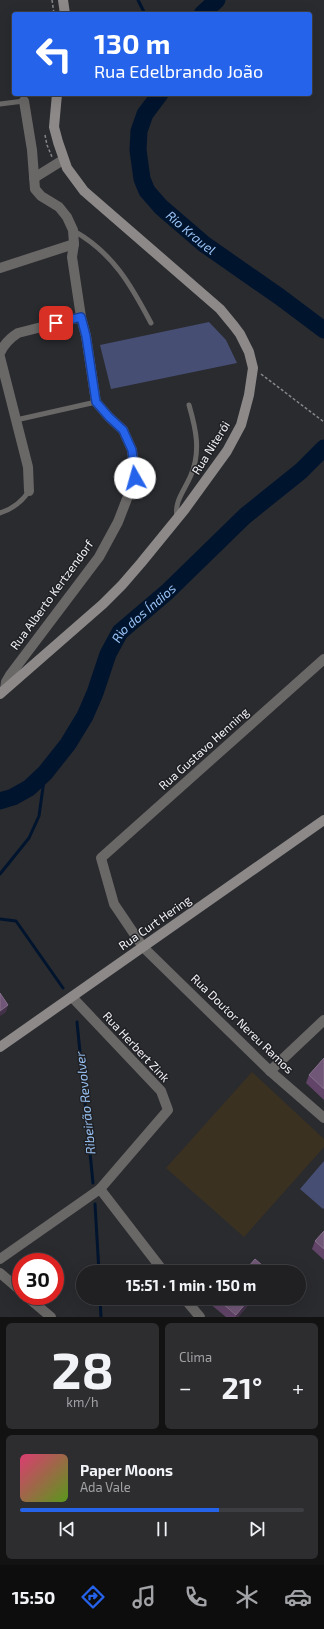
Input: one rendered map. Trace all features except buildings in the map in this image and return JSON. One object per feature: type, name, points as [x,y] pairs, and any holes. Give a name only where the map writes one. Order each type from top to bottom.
[{"type":"main road","points":[[63,0],[65,12]]},
{"type":"main road","name":"Rua Niterói","points":[[3,692],[117,590],[177,519],[215,468],[237,434],[249,395],[253,368],[249,352],[240,334],[220,309],[84,191],[67,168],[59,163],[54,127],[57,96]]},
{"type":"main road","name":"Rua Curt Hering","points":[[0,1047],[324,820]]},
{"type":"street","points":[[24,101],[32,150],[35,189],[41,196],[60,207],[73,230],[74,244],[72,257],[96,402]]},
{"type":"street","points":[[34,178],[59,163]]},
{"type":"street","points":[[0,268],[74,244]]},
{"type":"street","points":[[1,346],[18,333],[81,317]]},
{"type":"street","points":[[0,358],[28,467],[29,491]]},
{"type":"street","name":"Rua Alberto Kertzendorf","points":[[3,692],[10,675],[99,557],[118,522],[135,478],[132,450],[123,430],[96,402]]},
{"type":"street","name":"Rua Gustavo Henning","points":[[101,858],[324,659]]},
{"type":"street","name":"Rua Doutor Nereu Ramos","points":[[101,858],[114,904],[144,947],[270,1071],[324,1118]]},
{"type":"street","name":"Rua Herbert Zink","points":[[0,1259],[100,1189],[168,1110],[161,1091],[72,997]]},
{"type":"street","points":[[270,1071],[324,1020]]},
{"type":"street","points":[[100,1189],[159,1265]]},
{"type":"street","points":[[0,1273],[12,1283]]},
{"type":"street","points":[[37,1305],[51,1317]]},
{"type":"street","points":[[190,1305],[200,1317]]},
{"type":"lane","points":[[0,104],[24,101]]},
{"type":"lane","points":[[73,230],[88,239],[124,276],[132,287],[151,323]]},
{"type":"lane","points":[[16,420],[96,402]]},
{"type":"lane","points":[[177,519],[175,509],[191,475],[196,459],[196,432],[188,405]]},
{"type":"lane","points":[[0,513],[9,510],[23,500],[29,491]]},
{"type":"path","points":[[52,0],[54,12]]},
{"type":"path","points":[[45,134],[47,145],[59,163]]},
{"type":"path","points":[[253,368],[324,422]]},
{"type":"shaded area","points":[[209,322],[226,340],[237,363],[111,389],[100,345]]},
{"type":"shaded area","points":[[252,1072],[324,1139],[324,1147],[244,1237],[166,1168]]},
{"type":"shaded area","points":[[324,1161],[324,1208],[323,1209],[300,1189]]},
{"type":"waterway","points":[[138,0],[144,12]]},
{"type":"waterway","name":"Rio Krauel","points":[[204,12],[217,0]]},
{"type":"waterway","name":"Rio Krauel","points":[[158,96],[145,114],[139,131],[138,150],[142,179],[147,191],[161,207],[204,244],[324,330]]},
{"type":"waterway","name":"Rio dos Índios","points":[[0,801],[13,797],[29,788],[45,773],[68,744],[85,716],[95,693],[108,654],[120,632],[167,592],[245,516],[301,471],[324,448]]},
{"type":"waterway","name":"Ribeirão Revolver","points":[[0,874],[29,838],[39,816],[45,773]]},
{"type":"waterway","name":"Ribeirão Revolver","points":[[0,919],[16,921],[63,988]]},
{"type":"waterway","name":"Ribeirão Revolver","points":[[77,1022],[93,1183]]},
{"type":"waterway","name":"Ribeirão Revolver","points":[[95,1204],[99,1265]]},
{"type":"waterway","name":"Ribeirão Revolver","points":[[100,1305],[101,1317]]},
{"type":"route","points":[[56,323],[81,317],[86,336],[96,402],[123,430],[132,450],[135,478]]}]
